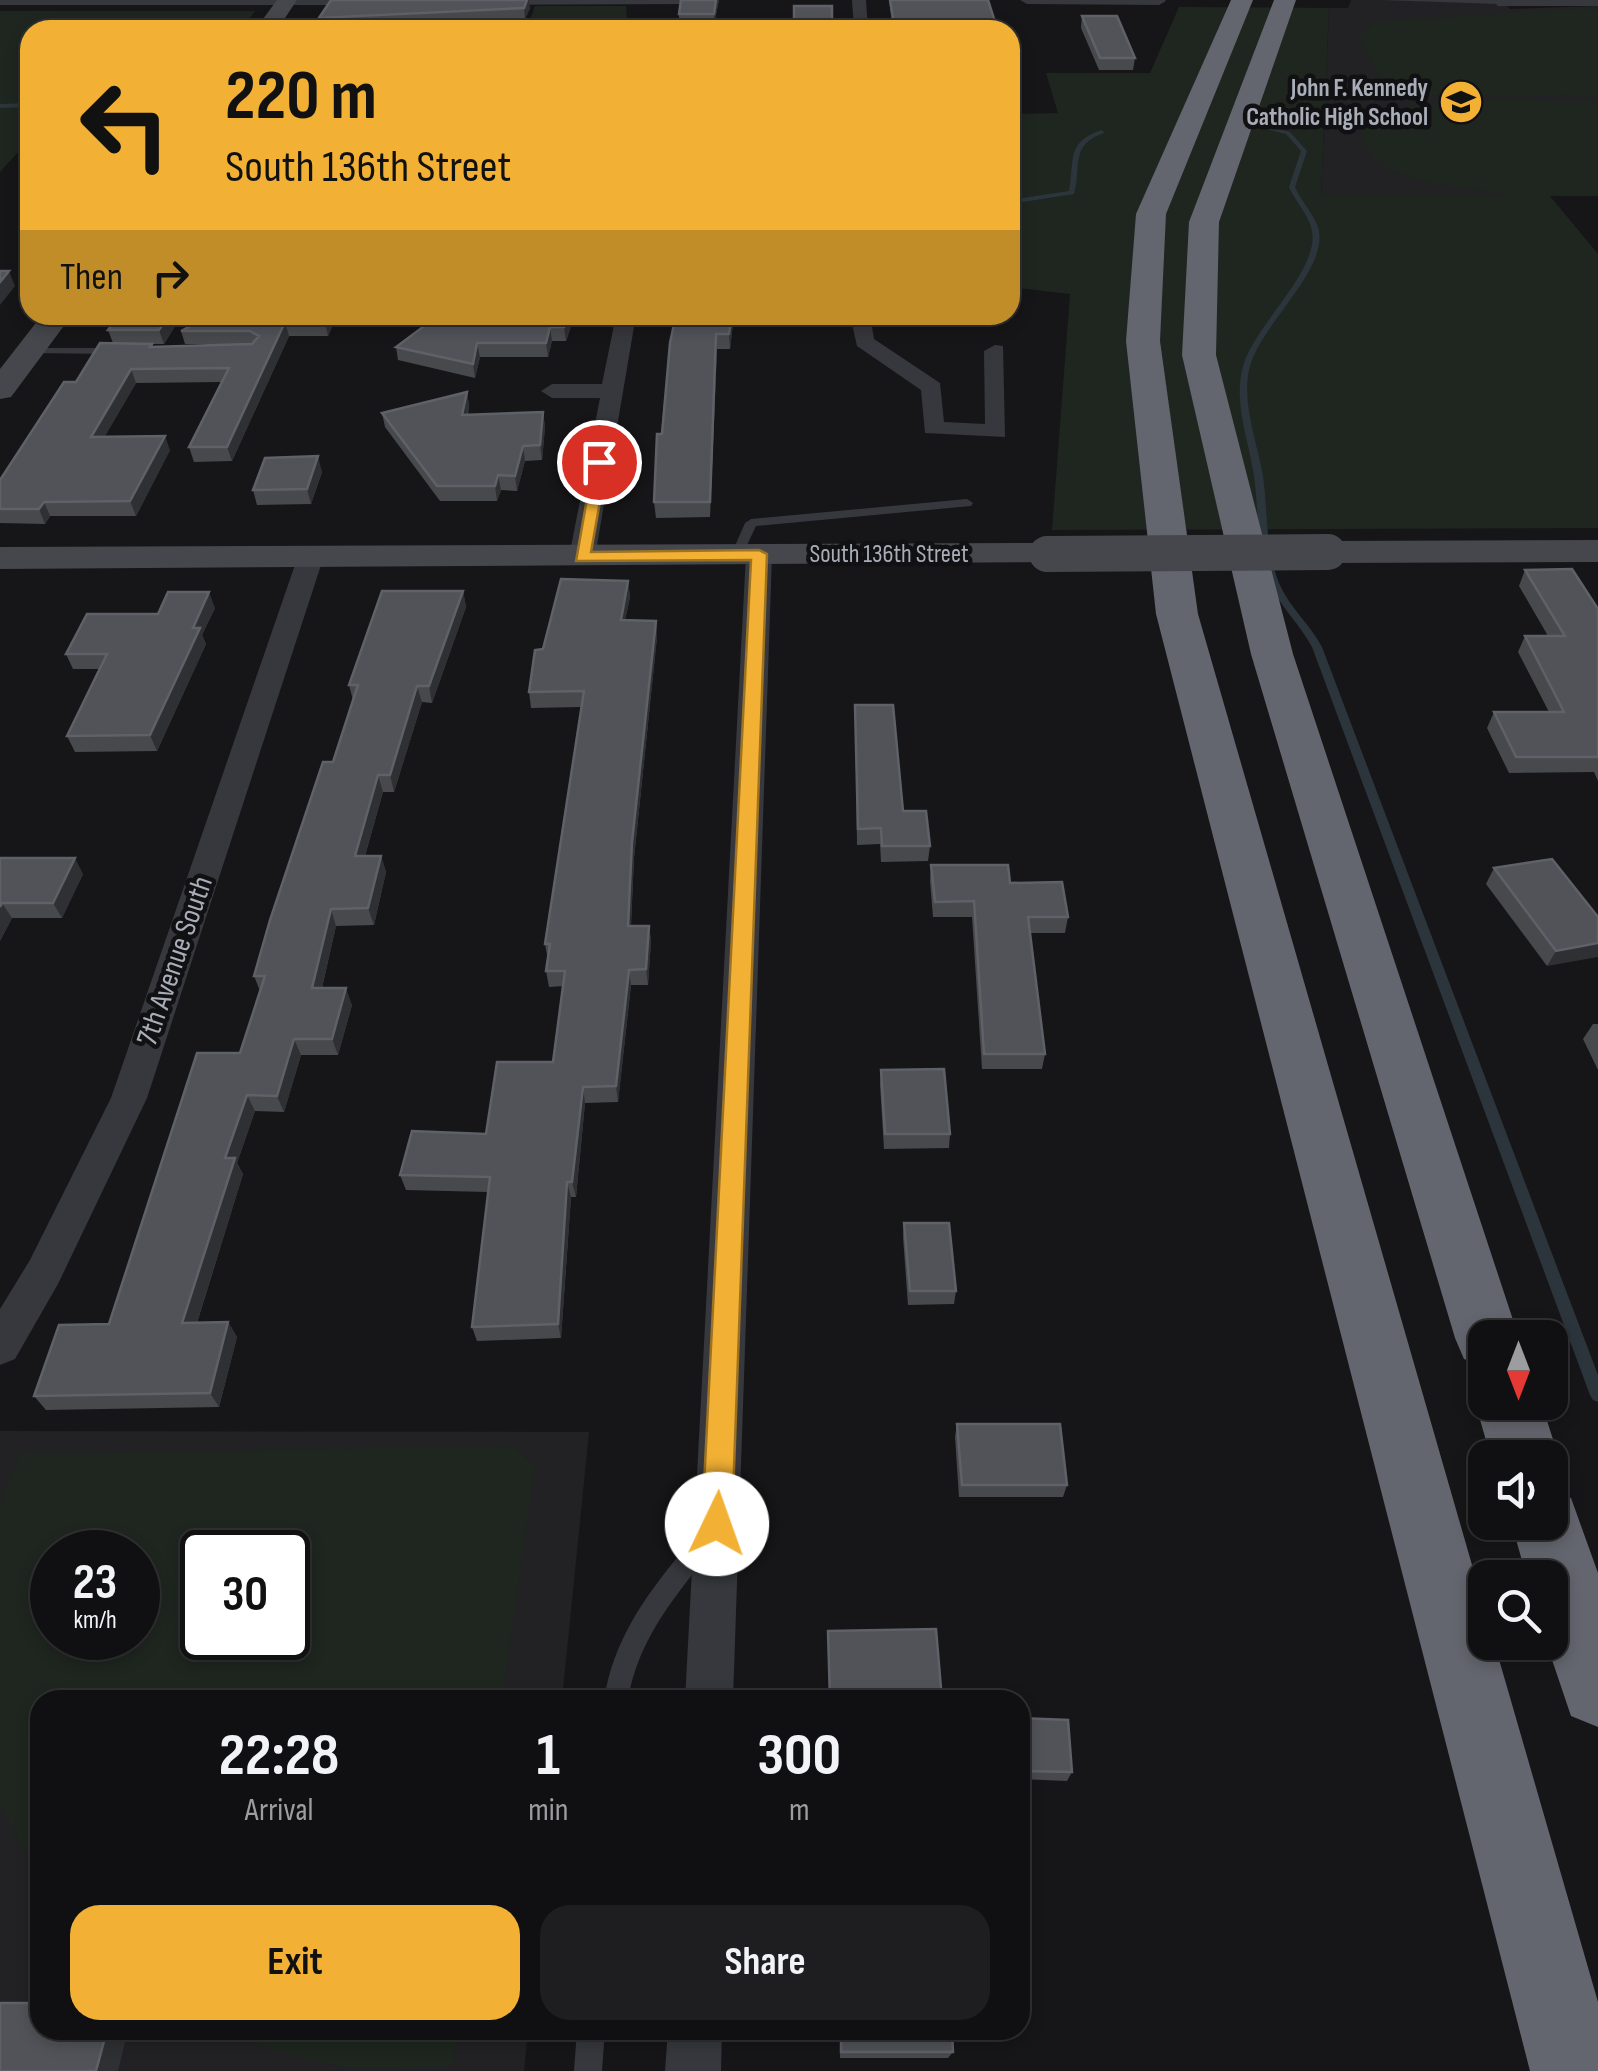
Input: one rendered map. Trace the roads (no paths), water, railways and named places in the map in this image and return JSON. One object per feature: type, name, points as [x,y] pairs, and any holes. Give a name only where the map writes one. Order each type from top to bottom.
[{"type":"highway","points":[[1242,0],[1151,214],[1143,342],[1178,614],[1574,2071]]},
{"type":"highway","points":[[1285,0],[1204,222],[1199,354],[1272,654],[1481,1320]]},
{"type":"highway","points":[[1552,1540],[1598,1689]]},
{"type":"street","points":[[470,1],[690,0]]},
{"type":"street","points":[[1027,0],[1159,2]]},
{"type":"street","points":[[0,1],[396,1]]},
{"type":"street","points":[[1498,2],[1598,2]]},
{"type":"street","points":[[0,390],[50,325]]},
{"type":"street","points":[[582,557],[624,325]]},
{"type":"street","points":[[861,325],[864,342],[932,388],[933,428],[997,432],[996,351]]},
{"type":"street","points":[[552,390],[612,391]]},
{"type":"street","name":"South 136th Street","points":[[0,558],[1598,551]]},
{"type":"street","points":[[710,1690],[748,555]]},
{"type":"street","name":"7th Avenue South","points":[[0,1346],[44,1272],[129,1098],[310,559]]},
{"type":"street","points":[[693,2071],[695,2040]]},
{"type":"lane","points":[[1385,0],[1498,2]]},
{"type":"lane","points":[[30,351],[142,351]]},
{"type":"lane","points":[[748,555],[750,523],[967,503]]},
{"type":"lane","points":[[617,1690],[618,1669],[628,1643],[717,1524]]},
{"type":"lane","points":[[588,2071],[590,2040]]},
{"type":"waterway","points":[[0,106],[20,105]]},
{"type":"waterway","points":[[1268,128],[1288,133],[1304,151],[1292,187],[1316,234],[1308,266],[1261,334],[1244,381],[1270,568],[1282,598],[1317,647],[1598,1395]]},
{"type":"waterway","points":[[1020,201],[1072,193],[1078,148],[1082,141],[1102,132]]},
{"type":"place","name":"John F. Kennedy Catholic High School","points":[[1461,102]]}]
